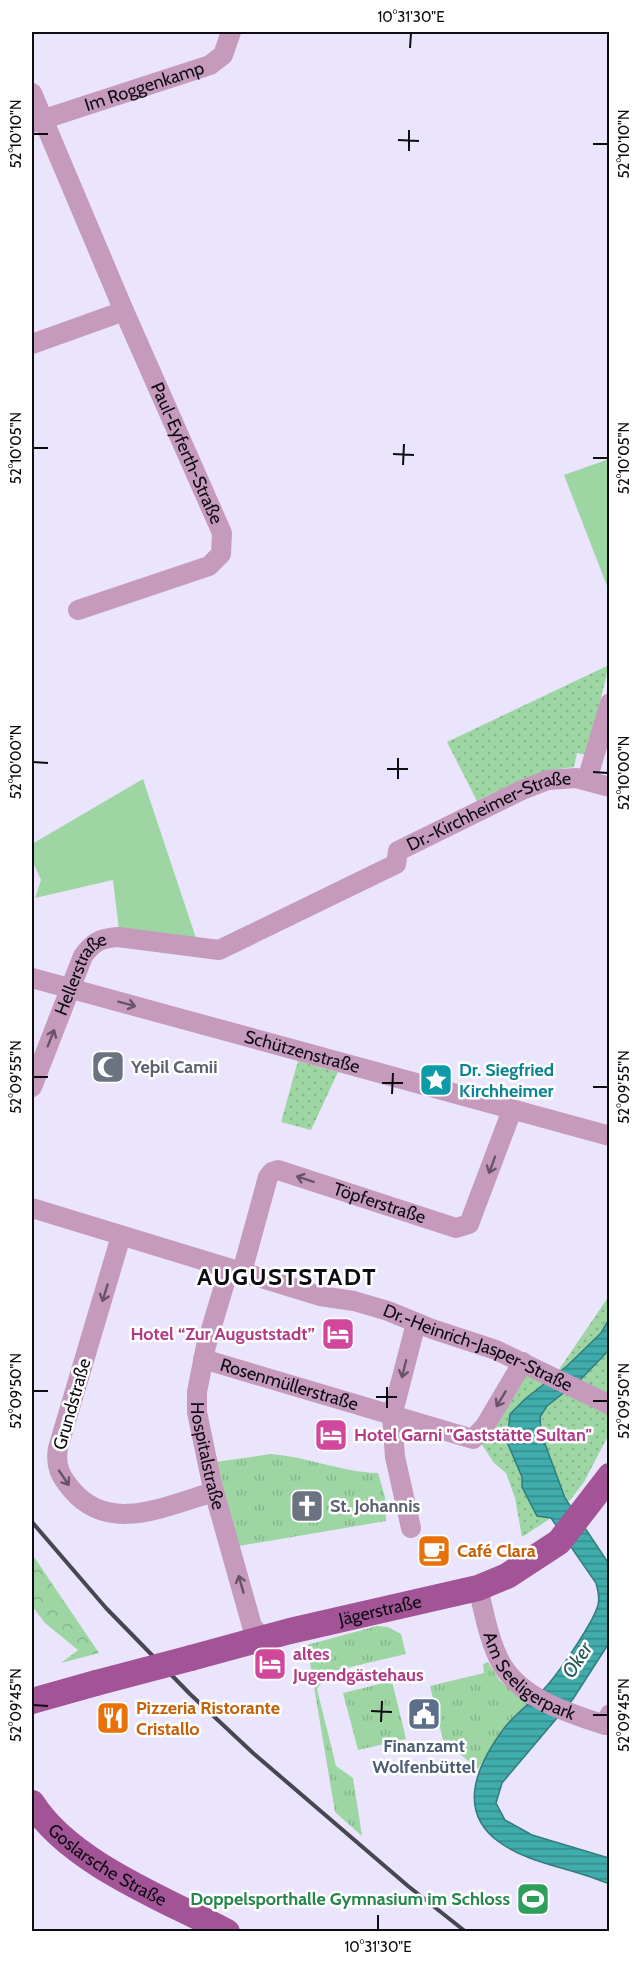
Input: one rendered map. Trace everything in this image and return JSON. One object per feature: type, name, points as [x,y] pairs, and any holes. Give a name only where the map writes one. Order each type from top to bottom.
[{"type":"main road","name":"Jägerstraße","points":[[32,1701],[261,1638],[477,1588],[527,1565],[559,1542],[581,1517],[609,1476]]},
{"type":"main road","name":"Goslarsche Straße","points":[[32,1803],[44,1822],[85,1856],[227,1932]]},
{"type":"street","name":"Im Roggenkamp","points":[[36,121],[210,65],[223,54],[231,32]]},
{"type":"street","name":"Paul-Eyferth-Straße","points":[[32,93],[36,121],[124,311],[222,533],[221,554],[209,566],[78,610]]},
{"type":"street","points":[[32,344],[124,311]]},
{"type":"street","points":[[587,780],[609,703]]},
{"type":"street","name":"Dr.-Kirchheimer-Straße","points":[[219,950],[396,864],[398,851],[522,790],[557,778],[587,780],[609,787]]},
{"type":"street","name":"Hellerstraße","points":[[32,1086],[84,956],[94,943],[102,939],[118,937],[219,950]]},
{"type":"street","name":"Schützenstraße","points":[[32,978],[609,1136]]},
{"type":"street","name":"Töpferstraße","points":[[235,1271],[268,1177],[272,1172],[278,1170],[456,1228],[469,1224],[512,1110]]},
{"type":"street","name":"Dr.-Heinrich-Jasper-Straße","points":[[32,1208],[320,1296],[354,1301],[523,1362],[609,1405]]},
{"type":"street","name":"Grundstraße","points":[[122,1236],[58,1448],[58,1470],[73,1492],[83,1500],[99,1510],[117,1515],[137,1514],[214,1492]]},
{"type":"street","name":"Hospitalstraße","points":[[235,1271],[203,1359],[197,1392],[197,1419],[214,1492],[252,1626],[261,1638]]},
{"type":"street","points":[[411,1527],[395,1457],[392,1416],[416,1323]]},
{"type":"street","name":"Rosenmüllerstraße","points":[[203,1359],[467,1439],[477,1437],[523,1362]]},
{"type":"street","name":"Am Seeligerpark","points":[[477,1588],[501,1664],[528,1692],[578,1716],[605,1725],[609,1714]]},
{"type":"green space","points":[[610,459],[609,591],[564,475]]},
{"type":"green space","points":[[609,665],[587,755],[577,753],[574,767],[536,775],[477,801],[447,742]]},
{"type":"green space","points":[[143,779],[197,941],[119,930],[113,880],[35,898],[41,880],[32,860],[32,844]]},
{"type":"green space","points":[[298,1061],[338,1072],[311,1130],[281,1122]]},
{"type":"green space","points":[[609,1296],[609,1434],[584,1482],[571,1499],[551,1518],[522,1537],[515,1498],[506,1473],[494,1463],[477,1437],[519,1369],[558,1371]]},
{"type":"green space","points":[[271,1454],[378,1473],[385,1497],[386,1521],[233,1547],[208,1463]]},
{"type":"green space","points":[[32,1554],[99,1653],[61,1663],[78,1650],[45,1623],[32,1606]]},
{"type":"green space","points":[[377,1626],[388,1627],[401,1634],[406,1654],[329,1672],[317,1689],[336,1766],[353,1778],[362,1836],[335,1812],[307,1645]]},
{"type":"green space","points":[[488,1662],[500,1681],[529,1705],[506,1726],[478,1769],[443,1740],[430,1686],[484,1673],[483,1664]]},
{"type":"green space","points":[[392,1681],[406,1739],[358,1750],[343,1693]]},
{"type":"water","name":"Oker","points":[[609,1319],[609,1350],[580,1380],[547,1406],[540,1417],[541,1433],[565,1498],[609,1564],[609,1643],[573,1699],[502,1783],[496,1803],[505,1820],[532,1835],[609,1858],[609,1884],[511,1850],[486,1829],[478,1816],[474,1801],[475,1786],[480,1771],[495,1741],[509,1722],[544,1689],[558,1672],[589,1624],[599,1602],[596,1583],[551,1518],[537,1516],[522,1487],[522,1477],[507,1442],[510,1414],[525,1399],[567,1366],[601,1333]]},
{"type":"railway","points":[[32,1522],[106,1608],[190,1694],[253,1753],[408,1886],[466,1932]]},
{"type":"place","name":"Yeþil Camii","points":[[108,1067]]},
{"type":"place","name":"Dr. Siegfried Kirchheimer","points":[[436,1080]]},
{"type":"place","name":"Hotel “Zur Auguststadt”","points":[[338,1334]]},
{"type":"place","name":"Hotel Garni \"Gaststätte Sultan\"","points":[[331,1435]]},
{"type":"place","name":"St. Johannis","points":[[307,1506]]},
{"type":"place","name":"Café Clara","points":[[434,1551]]},
{"type":"place","name":"altes Jugendgästehaus","points":[[270,1664]]},
{"type":"place","name":"Finanzamt Wolfenbüttel","points":[[424,1714]]},
{"type":"place","name":"Pizzeria Ristorante Cristallo","points":[[113,1718]]},
{"type":"place","name":"Doppelsporthalle Gymnasium im Schloss","points":[[533,1899]]},
{"type":"district","name":"AUGUSTSTADT","points":[[287,1277]]}]
